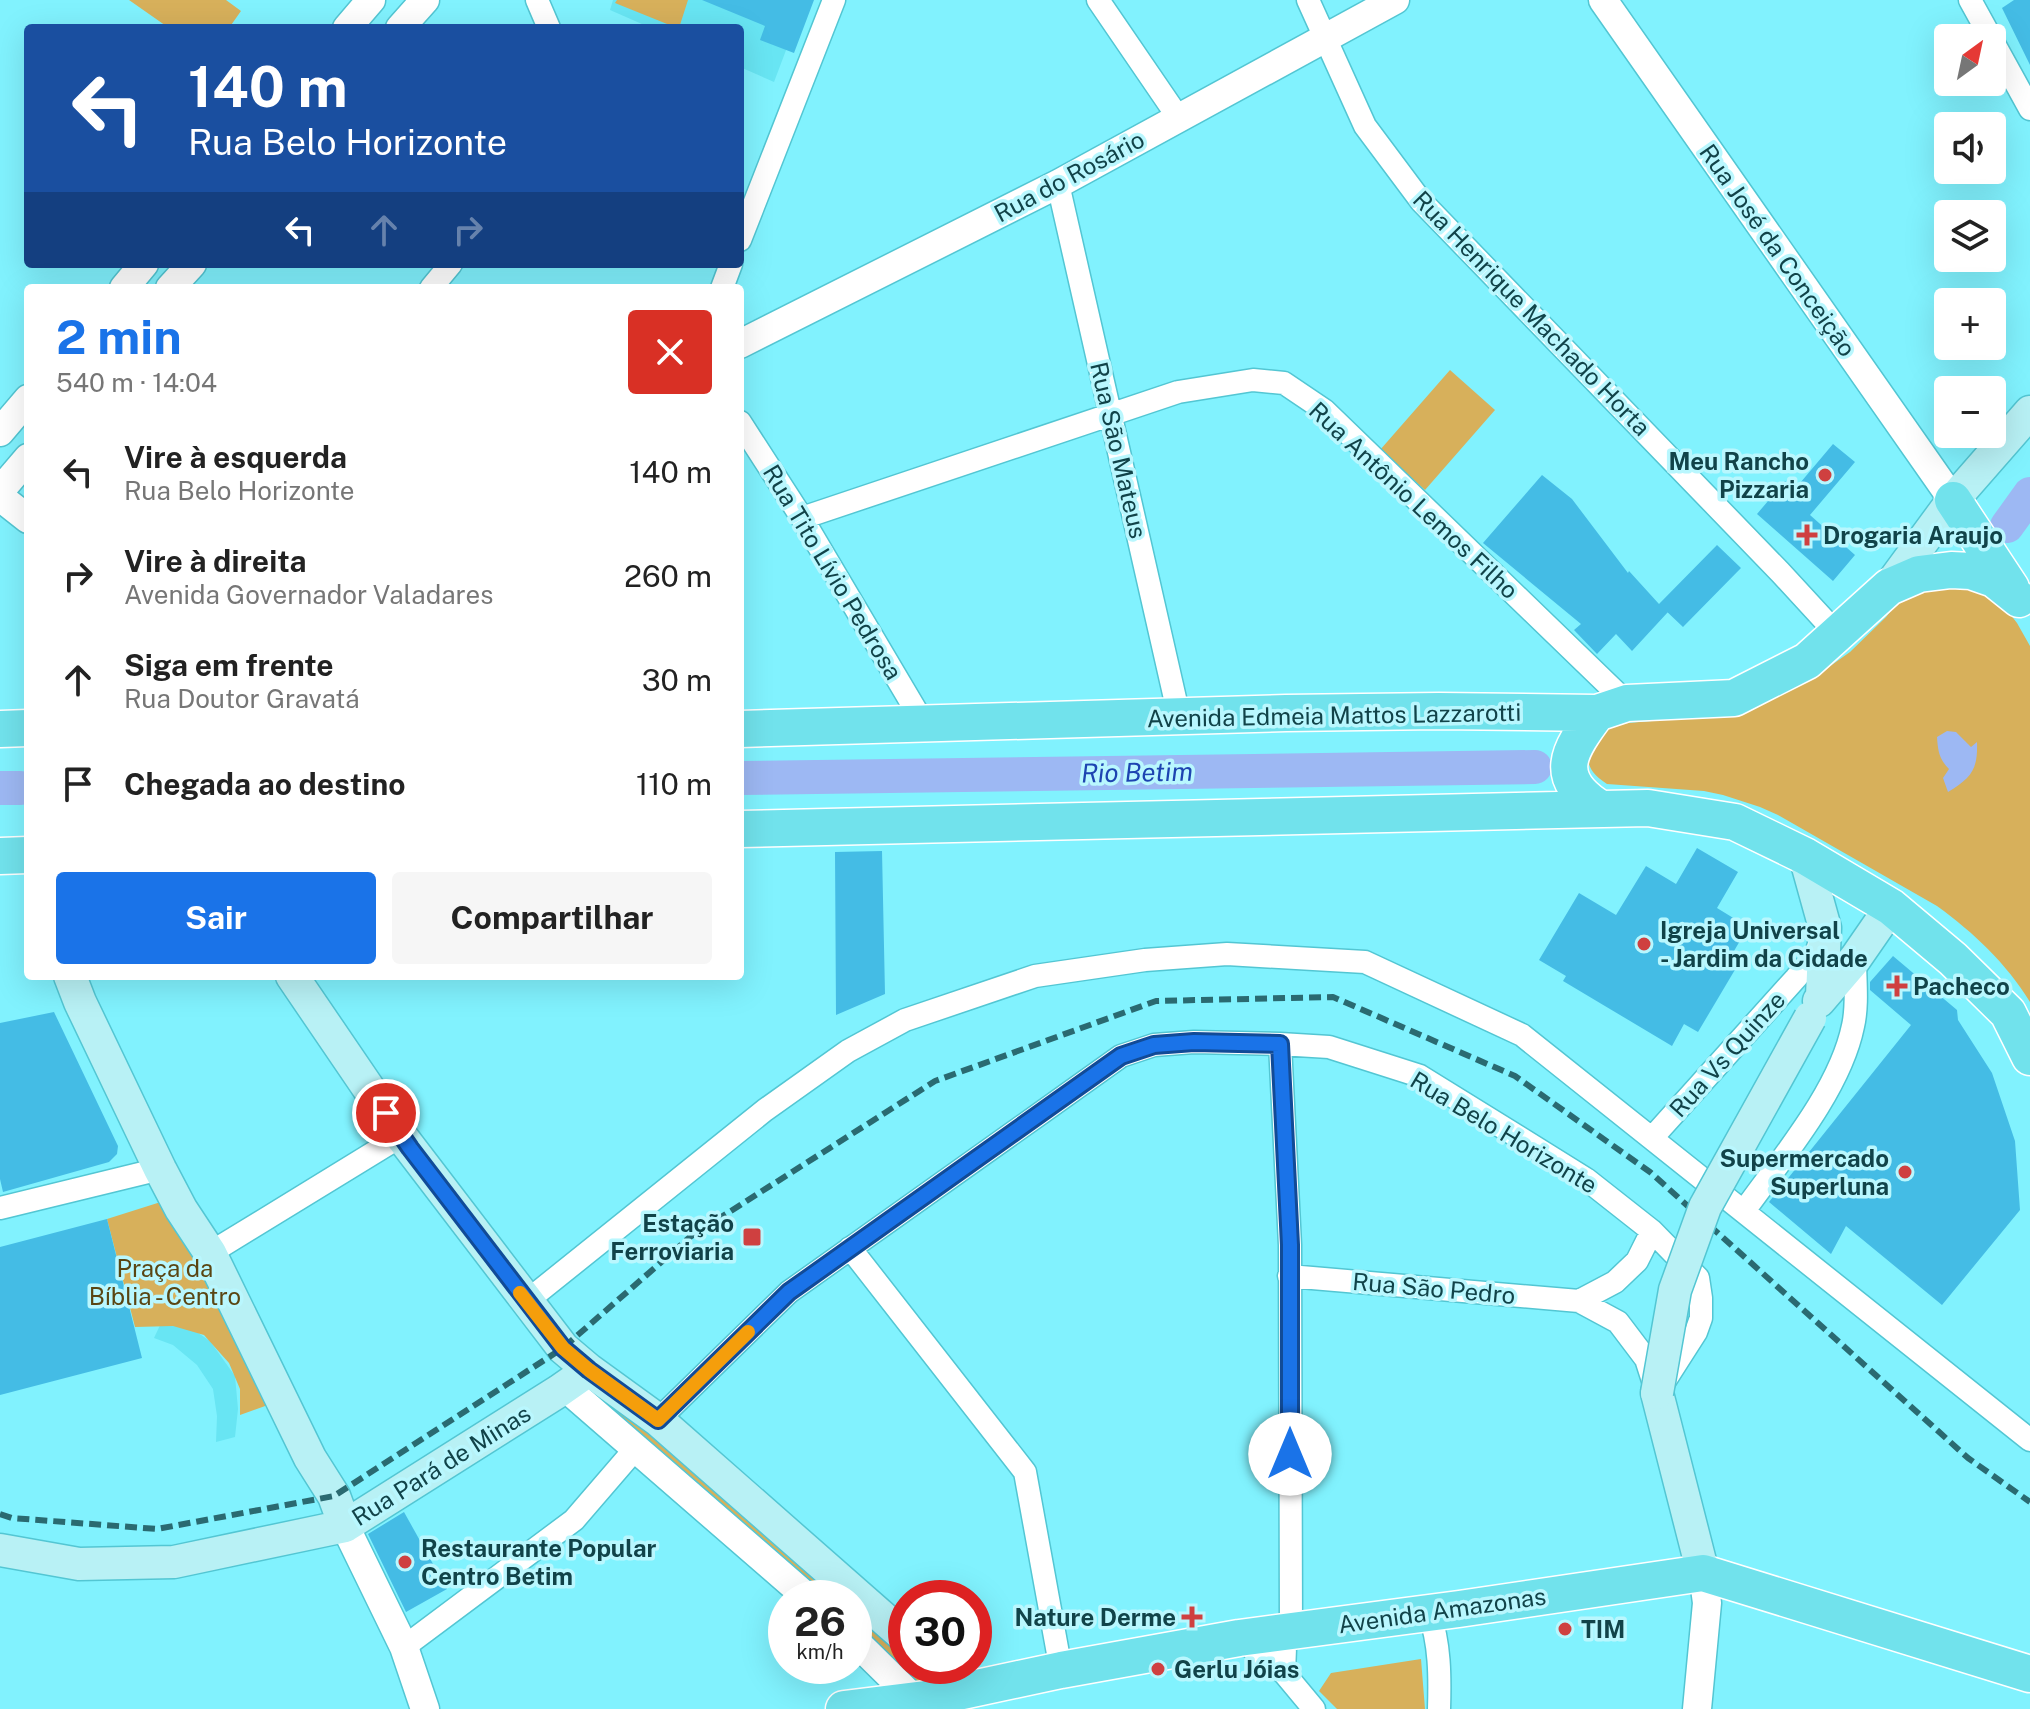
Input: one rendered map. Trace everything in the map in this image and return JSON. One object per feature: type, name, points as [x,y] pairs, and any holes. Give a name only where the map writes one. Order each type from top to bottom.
[{"type":"main road","points":[[1889,587],[1953,500],[2030,412]]},
{"type":"main road","points":[[1953,500],[2024,607]]},
{"type":"main road","points":[[1889,587],[1919,574],[1961,569],[1994,579],[2024,607]]},
{"type":"main road","name":"Avenida Edmeia Mattos Lazzarotti","points":[[744,729],[1179,716],[1612,708],[1734,698],[1807,661],[1889,587]]},
{"type":"main road","points":[[1601,809],[1586,799],[1576,786],[1569,766],[1572,752],[1584,730],[1612,708]]},
{"type":"main road","points":[[0,729],[24,728]]},
{"type":"main road","points":[[744,829],[1648,808],[1735,822],[1805,856],[1891,907],[1953,959],[2008,1013],[2030,1057]]},
{"type":"main road","points":[[0,856],[24,855]]},
{"type":"main road","points":[[1805,856],[1825,928],[1816,1007]]},
{"type":"main road","points":[[1703,1573],[1657,1393],[1675,1290],[1705,1207],[1816,1007],[1891,907]]},
{"type":"main road","points":[[72,980],[160,1169],[181,1209],[210,1253],[310,1458],[334,1496],[345,1526]]},
{"type":"main road","points":[[295,980],[401,1136],[563,1348],[577,1378],[658,1420],[888,1622]]},
{"type":"main road","name":"Rua Pará de Minas","points":[[0,1550],[79,1564],[174,1562],[345,1526],[577,1378]]},
{"type":"main road","name":"Avenida Amazonas","points":[[844,1709],[918,1705],[958,1688],[1239,1638],[1703,1573],[2030,1674]]},
{"type":"street","points":[[350,24],[371,0]]},
{"type":"street","points":[[404,24],[425,0]]},
{"type":"street","points":[[537,0],[547,24]]},
{"type":"street","points":[[744,230],[834,0]]},
{"type":"street","points":[[1098,0],[1178,117]]},
{"type":"street","name":"Rua Henrique Machado Horta","points":[[1308,0],[1365,126],[1421,201],[1838,635]]},
{"type":"street","name":"Rua do Rosário","points":[[744,342],[1058,184],[1395,0]]},
{"type":"street","name":"Rua José da Conceição","points":[[1603,0],[1953,500]]},
{"type":"street","points":[[1970,0],[1983,24]]},
{"type":"street","points":[[2006,66],[2030,109]]},
{"type":"street","name":"Rua São Mateus","points":[[1058,184],[1179,716]]},
{"type":"street","points":[[127,284],[141,268]]},
{"type":"street","points":[[174,284],[188,268]]},
{"type":"street","points":[[434,284],[448,268]]},
{"type":"street","name":"Rua Antônio Lemos Filho","points":[[802,518],[1178,392],[1253,380],[1284,383],[1324,410],[1612,708]]},
{"type":"street","points":[[0,432],[24,404]]},
{"type":"street","name":"Rua Tito Lívio Pedrosa","points":[[744,428],[802,518],[924,724]]},
{"type":"street","points":[[0,491],[19,462]]},
{"type":"street","points":[[0,497],[24,516]]},
{"type":"street","name":"Rua Vs Quinze","points":[[1652,1138],[1807,965],[1816,954],[1825,928]]},
{"type":"street","points":[[527,1301],[765,1110],[848,1051],[905,1020],[1035,976],[1145,960],[1227,954],[1365,962],[1522,1035],[2030,1440]]},
{"type":"street","points":[[1744,1211],[1821,1103],[1843,1060],[1854,1024],[1855,959]]},
{"type":"street","name":"Rua Belo Horizonte","points":[[658,1420],[789,1292],[1121,1056],[1154,1045],[1194,1042],[1329,1047],[1420,1076],[1586,1179],[1652,1231],[1698,1278],[1701,1318],[1696,1332],[1657,1393]]},
{"type":"street","points":[[1280,1044],[1289,1276],[1291,1631],[1285,1648],[1284,1673]]},
{"type":"street","points":[[210,1253],[401,1136]]},
{"type":"street","points":[[0,1208],[160,1169]]},
{"type":"street","points":[[1579,1301],[1615,1282],[1637,1261],[1652,1231]]},
{"type":"street","points":[[850,1248],[1025,1472],[1061,1670]]},
{"type":"street","name":"Rua São Pedro","points":[[1289,1276],[1579,1301],[1618,1322],[1646,1359],[1657,1393]]},
{"type":"street","points":[[577,1378],[636,1448],[787,1580]]},
{"type":"street","points":[[404,1647],[574,1520],[636,1448]]},
{"type":"street","points":[[345,1526],[404,1647],[425,1709]]},
{"type":"street","points":[[1697,1709],[1707,1603],[1703,1573]]},
{"type":"street","points":[[1429,1613],[1439,1659],[1439,1709]]},
{"type":"street","points":[[1239,1638],[1284,1673],[1314,1709]]},
{"type":"street","points":[[872,1658],[918,1705]]},
{"type":"shaded area","points":[[613,0],[805,0],[774,82],[744,69],[744,24],[642,24],[610,10]]},
{"type":"shaded area","points":[[1947,731],[1956,732],[1971,747],[1977,742],[1972,772],[1948,792],[1943,778],[1949,769],[1940,754],[1937,737]]},
{"type":"shaded area","points":[[162,1321],[185,1324],[210,1341],[235,1376],[238,1409],[235,1437],[216,1442],[217,1416],[213,1389],[197,1365],[173,1345],[154,1338]]},
{"type":"green space","points":[[129,0],[226,0],[241,11],[232,24],[163,24]]},
{"type":"green space","points":[[617,0],[688,0],[680,24],[667,24],[615,3]]},
{"type":"green space","points":[[1450,370],[1495,410],[1425,490],[1380,450]]},
{"type":"green space","points":[[1942,584],[1994,593],[2030,646],[2030,1002],[2011,974],[1988,950],[1937,906],[1778,815],[1704,791],[1607,784],[1597,777],[1589,763],[1591,749],[1605,725],[1699,717],[1775,697],[1850,652],[1902,597]]},
{"type":"green space","name":"Praça da Bíblia - Centro","points":[[167,1200],[279,1401],[240,1415],[240,1389],[229,1363],[204,1335],[173,1326],[135,1327],[107,1219]]},
{"type":"green space","points":[[609,1393],[825,1580],[794,1580],[595,1406]]},
{"type":"green space","points":[[872,1621],[888,1634],[888,1667],[872,1651]]},
{"type":"green space","points":[[1421,1659],[1425,1709],[1337,1709],[1319,1691],[1331,1673]]},
{"type":"green space","points":[[904,1684],[939,1684],[958,1709],[928,1709]]},
{"type":"building","points":[[702,0],[814,0],[794,53],[760,40],[765,26]]},
{"type":"building","points":[[2014,0],[2030,0],[2030,65],[2002,8]]},
{"type":"building","name":"Drogaria Araujo","points":[[1833,444],[1855,462],[1810,515],[1855,555],[1833,581],[1757,514],[1785,481],[1795,489]]},
{"type":"building","points":[[1542,475],[1572,499],[1628,573],[1659,604],[1717,545],[1741,568],[1683,627],[1668,612],[1632,651],[1616,634],[1597,654],[1574,630],[1581,624],[1483,543]]},
{"type":"building","name":"Igreja Universal - Jardim da Cidade","points":[[1697,848],[1738,872],[1717,908],[1748,927],[1727,963],[1736,968],[1698,1032],[1684,1024],[1672,1046],[1563,981],[1566,976],[1539,960],[1579,893],[1616,915],[1646,866],[1676,884]]},
{"type":"building","points":[[882,851],[885,994],[836,1015],[835,852]]},
{"type":"building","name":"Supermercado Superluna","points":[[1893,956],[1957,1010],[1958,1020],[1992,1073],[2015,1141],[2020,1210],[1942,1305],[1846,1226],[1831,1254],[1769,1202],[1911,1025],[1870,990],[1870,982]]},
{"type":"building","points":[[54,1012],[118,1146],[117,1154],[109,1162],[3,1192],[0,1179],[0,1023]]},
{"type":"building","points":[[107,1219],[142,1358],[0,1395],[0,1247]]},
{"type":"building","name":"Restaurante Popular Centro Betim","points":[[404,1512],[447,1589],[406,1612],[368,1534]]},
{"type":"waterway","name":"Rio Betim","points":[[2007,526],[2030,494]]},
{"type":"waterway","name":"Rio Betim","points":[[744,778],[1535,767]]},
{"type":"waterway","name":"Rio Betim","points":[[0,788],[20,788]]},
{"type":"railway","points":[[0,1514],[12,1518],[157,1529],[334,1496],[563,1348],[690,1237],[935,1081],[1156,1001],[1333,997],[1515,1076],[1650,1172],[1968,1458],[2030,1502]]},
{"type":"slow traffic","points":[[520,1293],[563,1348],[658,1420],[748,1332]]},
{"type":"place","name":"Meu Rancho Pizzaria","points":[[1825,475]]},
{"type":"place","name":"Drogaria Araujo","points":[[1807,535]]},
{"type":"place","name":"Igreja Universal - Jardim da Cidade","points":[[1644,944]]},
{"type":"place","name":"Pacheco","points":[[1897,986]]},
{"type":"place","name":"Supermercado Superluna","points":[[1905,1172]]},
{"type":"place","name":"Estação Ferroviaria","points":[[752,1237]]},
{"type":"place","name":"Restaurante Popular Centro Betim","points":[[405,1562]]},
{"type":"place","name":"Nature Derme","points":[[1192,1617]]},
{"type":"place","name":"TIM","points":[[1565,1629]]},
{"type":"place","name":"Gerlu Jóias","points":[[1158,1669]]},
{"type":"route","points":[[386,1113],[563,1348],[658,1420],[789,1292],[1121,1056],[1154,1045],[1194,1042],[1280,1044],[1290,1245],[1290,1454]]}]
